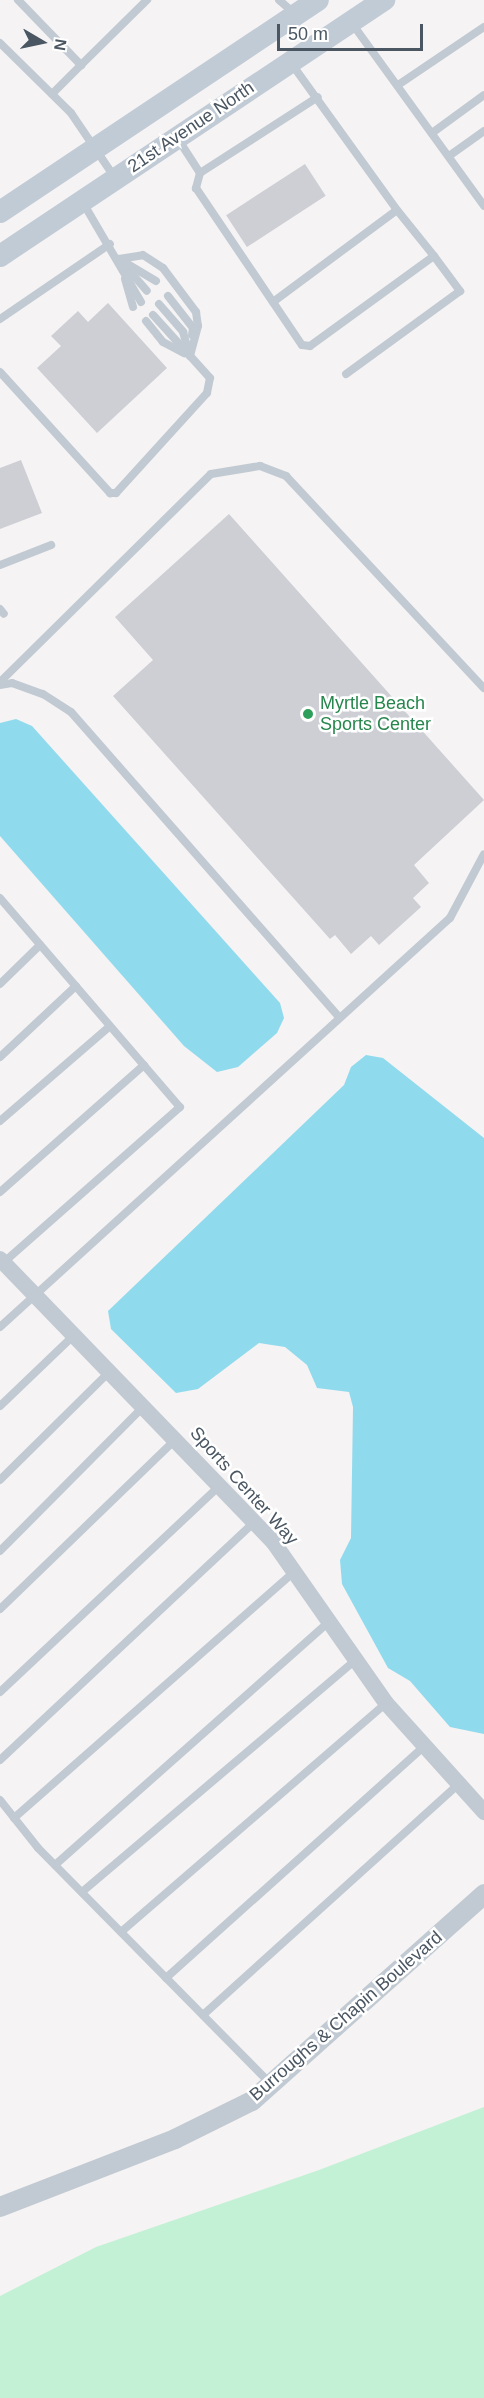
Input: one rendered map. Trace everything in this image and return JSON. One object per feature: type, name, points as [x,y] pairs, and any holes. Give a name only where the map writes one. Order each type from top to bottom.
[{"type":"main road","name":"21st Avenue North","points":[[0,212],[287,7],[318,0]]},
{"type":"main road","name":"21st Avenue North","points":[[0,256],[176,136],[384,0]]},
{"type":"street","name":"Sports Center Way","points":[[1,1262],[76,1334],[254,1522],[294,1572],[386,1703],[484,1812]]},
{"type":"street","name":"Burroughs & Chapin Boulevard","points":[[0,2207],[174,2139],[252,2102],[484,1894]]},
{"type":"lane","points":[[18,0],[81,65]]},
{"type":"lane","points":[[52,94],[147,0]]},
{"type":"lane","points":[[351,21],[484,206]]},
{"type":"lane","points":[[398,85],[484,27]]},
{"type":"lane","points":[[0,43],[52,94],[95,146],[115,178]]},
{"type":"lane","points":[[290,62],[318,97],[397,210],[460,291],[346,374]]},
{"type":"lane","points":[[432,133],[484,95]]},
{"type":"lane","points":[[318,97],[200,173],[196,188],[302,345],[310,346],[434,256]]},
{"type":"lane","points":[[449,156],[484,131]]},
{"type":"lane","points":[[176,136],[200,173]]},
{"type":"lane","points":[[82,201],[119,259],[137,305]]},
{"type":"lane","points":[[273,302],[397,210]]},
{"type":"lane","points":[[0,319],[110,244]]},
{"type":"lane","points":[[119,259],[143,255],[164,268],[196,312],[198,326],[190,356]]},
{"type":"lane","points":[[119,259],[156,281]]},
{"type":"lane","points":[[119,259],[147,291]]},
{"type":"lane","points":[[168,296],[193,328],[190,356]]},
{"type":"lane","points":[[159,303],[183,332],[190,356]]},
{"type":"lane","points":[[0,372],[110,493],[116,493],[203,401],[210,378],[150,318]]},
{"type":"lane","points":[[0,684],[211,474],[260,466],[286,476],[484,688]]},
{"type":"lane","points":[[0,565],[51,545]]},
{"type":"lane","points":[[0,684],[12,683],[33,690],[71,712],[338,1016]]},
{"type":"lane","points":[[0,1327],[338,1016],[450,918],[484,855]]},
{"type":"lane","points":[[1,1262],[180,1107],[2,904]]},
{"type":"lane","points":[[0,984],[40,945]]},
{"type":"lane","points":[[0,1057],[76,986]]},
{"type":"lane","points":[[0,1121],[110,1026]]},
{"type":"lane","points":[[0,1192],[144,1065]]},
{"type":"lane","points":[[0,1406],[76,1334]]},
{"type":"lane","points":[[0,1480],[110,1371]]},
{"type":"lane","points":[[0,1551],[144,1406]]},
{"type":"lane","points":[[0,1609],[175,1440]]},
{"type":"lane","points":[[0,1692],[219,1486]]},
{"type":"lane","points":[[0,1760],[254,1522]]},
{"type":"lane","points":[[14,1818],[294,1572]]},
{"type":"lane","points":[[55,1865],[329,1622]]},
{"type":"lane","points":[[82,1892],[356,1660]]},
{"type":"lane","points":[[121,1932],[386,1703]]},
{"type":"lane","points":[[166,1978],[425,1746]]},
{"type":"lane","points":[[203,2015],[459,1784]]},
{"type":"lane","points":[[0,1800],[55,1865],[271,2084]]},
{"type":"green space","points":[[484,2107],[484,2398],[0,2398],[0,2296],[96,2247],[319,2170]]},
{"type":"water","points":[[16,719],[32,726],[280,1003],[284,1018],[277,1033],[238,1067],[217,1072],[184,1046],[0,836],[0,723]]},
{"type":"water","points":[[366,1055],[383,1058],[484,1138],[484,1734],[450,1727],[410,1681],[388,1668],[342,1584],[340,1560],[351,1538],[353,1407],[349,1392],[317,1388],[307,1365],[285,1347],[259,1343],[198,1389],[176,1393],[111,1329],[108,1311],[344,1085],[351,1067]]},
{"type":"building","points":[[305,164],[326,196],[247,247],[226,215]]},
{"type":"building","points":[[108,303],[167,368],[97,433],[37,368],[61,346],[51,336],[78,311],[88,322]]},
{"type":"building","points":[[21,460],[42,513],[0,529],[0,468]]},
{"type":"building","name":"Myrtle Beach Sports Center","points":[[229,514],[484,800],[414,865],[429,883],[413,898],[421,907],[379,945],[371,936],[351,954],[335,935],[330,939],[113,696],[153,660],[115,617]]},
{"type":"place","name":"Myrtle Beach Sports Center","points":[[308,714]]}]
